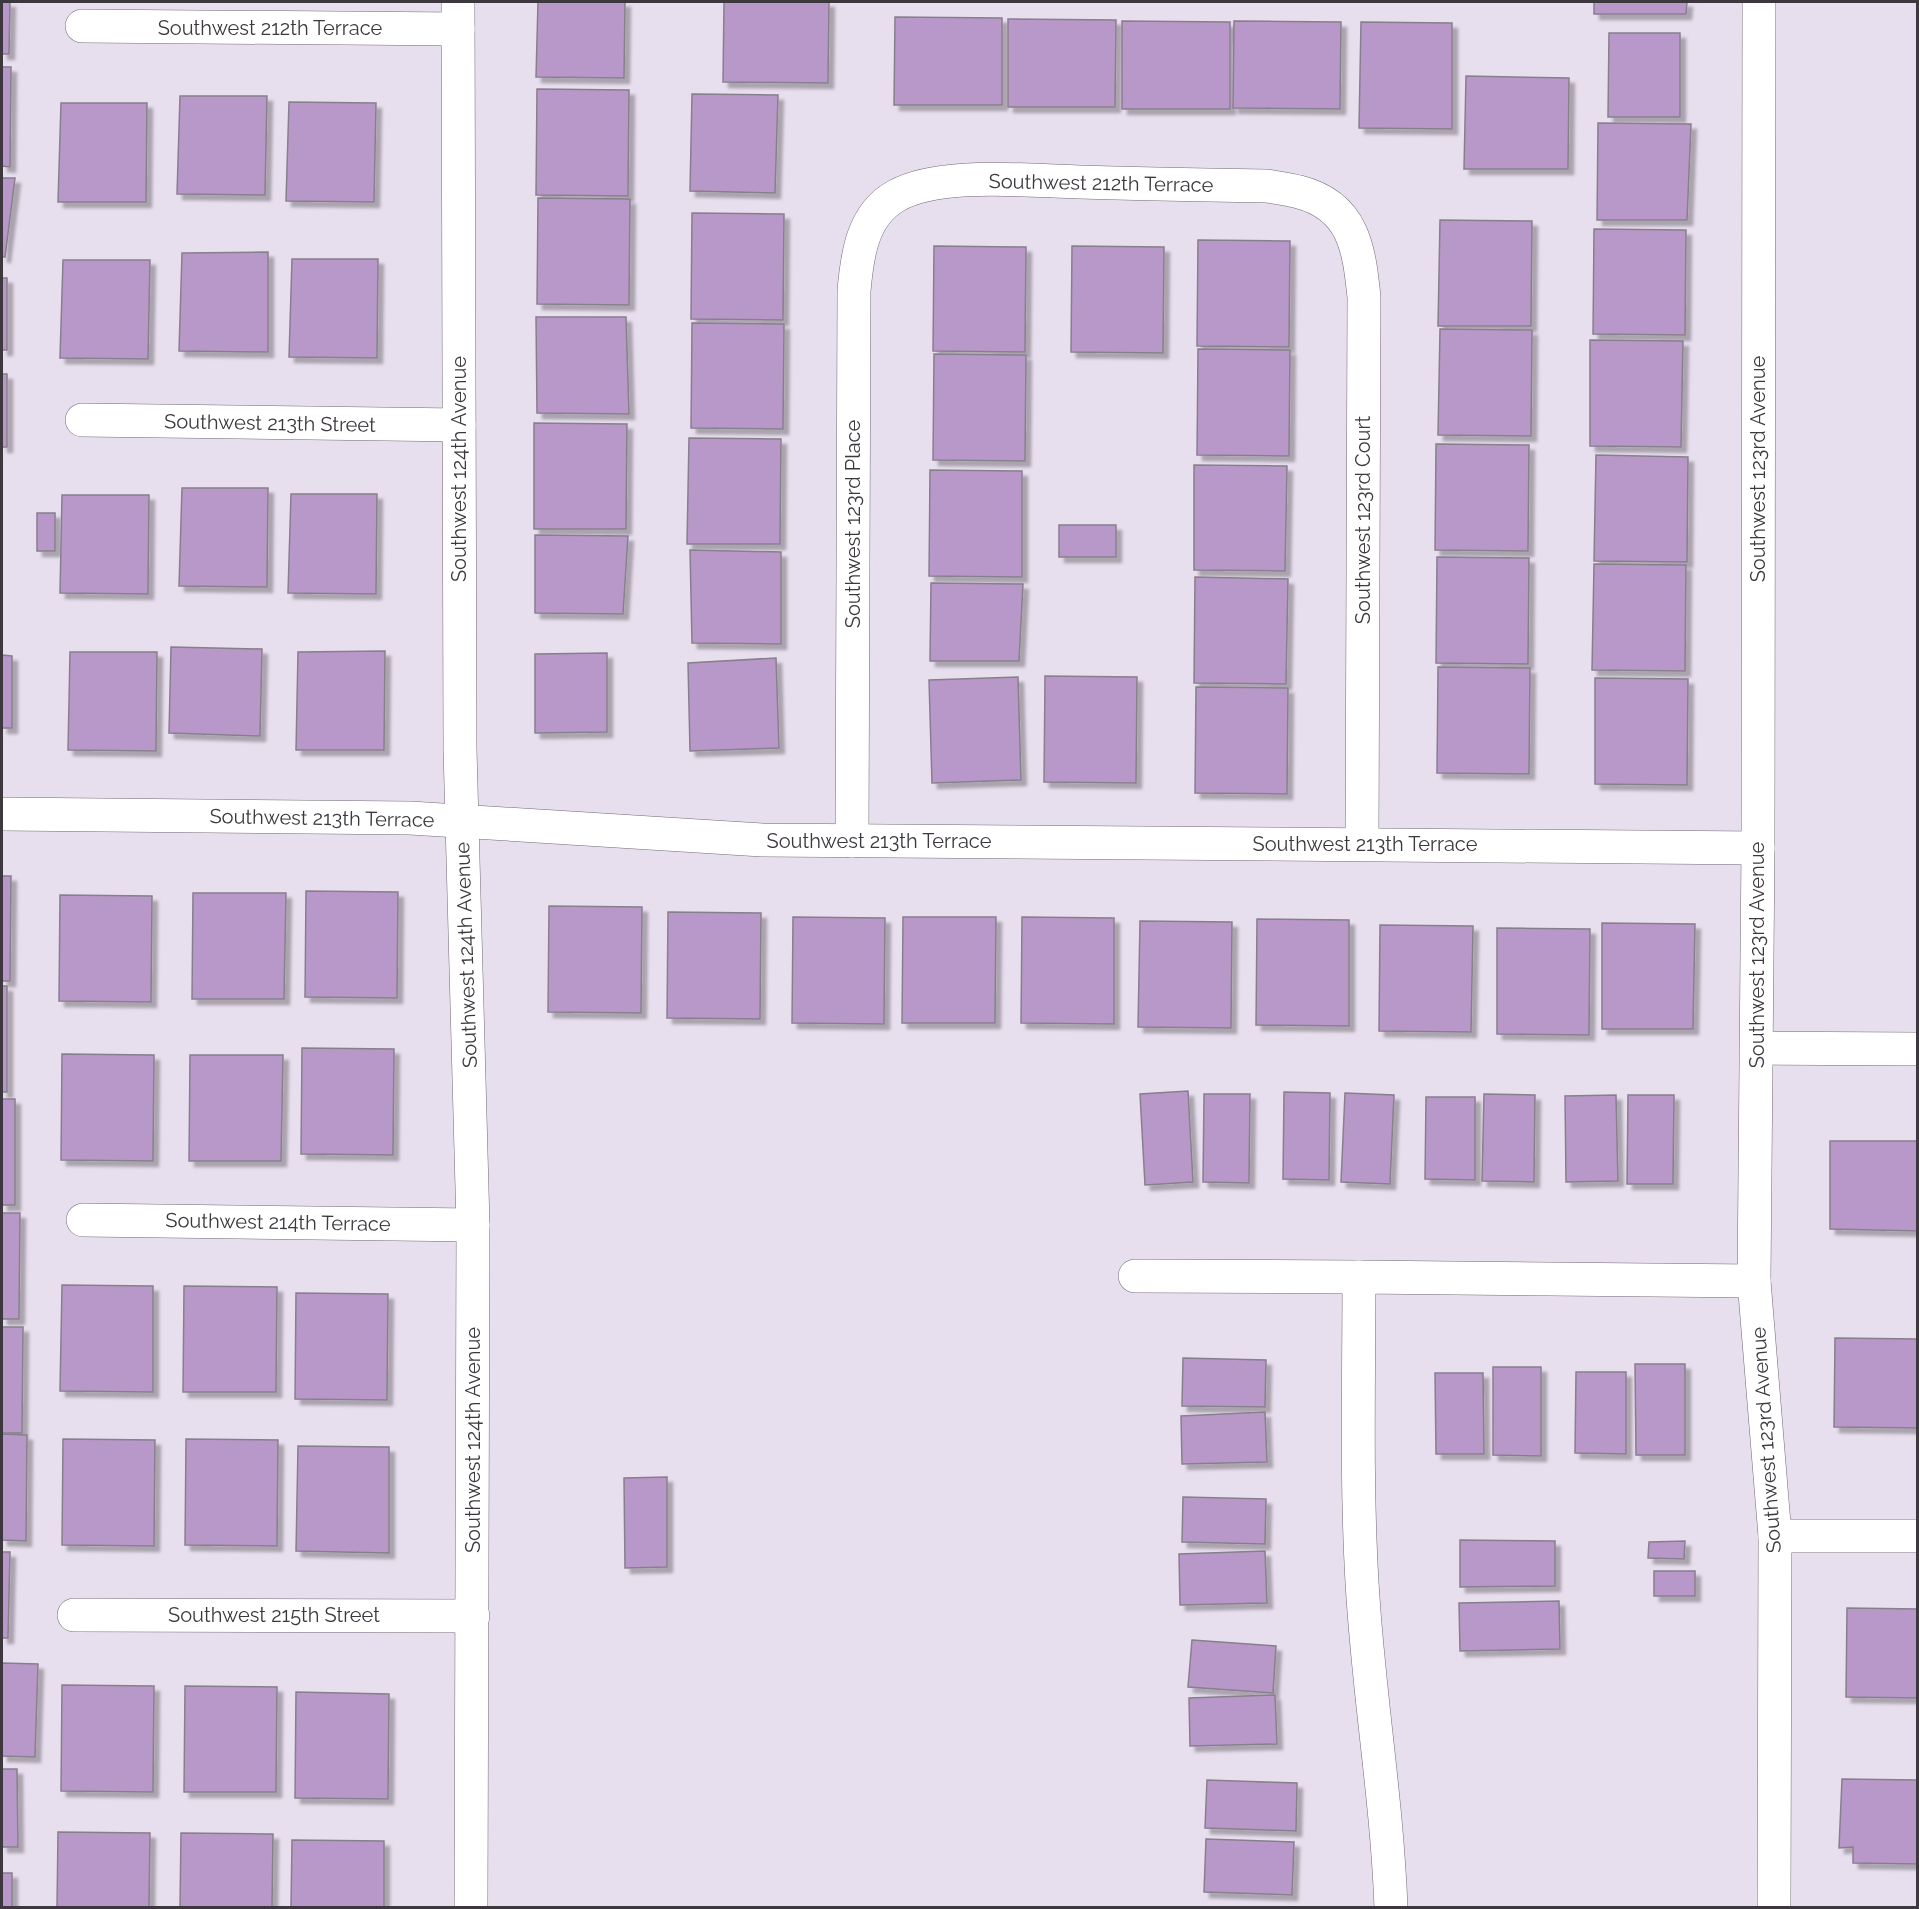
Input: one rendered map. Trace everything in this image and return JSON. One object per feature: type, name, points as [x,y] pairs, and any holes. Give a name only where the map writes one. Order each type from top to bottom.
[{"type":"street","name":"Southwest 123rd Avenue","points":[[1759,2],[1758,848],[1754,1281],[1774,1536],[1774,1908]]},
{"type":"street","name":"Southwest 212th Terrace","points":[[82,26],[458,15]]},
{"type":"street","name":"Southwest 124th Avenue","points":[[458,15],[462,822],[473,1225],[471,1908]]},
{"type":"street","name":"Southwest 212th Terrace","points":[[877,212],[895,196],[922,184],[998,180],[1267,186],[1301,192],[1330,205]]},
{"type":"street","name":"Southwest 123rd Court","points":[[1330,205],[1343,219],[1354,238],[1364,297],[1362,844]]},
{"type":"street","name":"Southwest 123rd Place","points":[[852,841],[854,291],[857,261],[863,236],[877,212]]},
{"type":"street","name":"Southwest 213th Street","points":[[82,420],[459,425]]},
{"type":"street","name":"Southwest 213th Terrace","points":[[2,814],[410,818],[762,840],[1758,848]]},
{"type":"street","points":[[1757,1048],[1917,1049]]},
{"type":"street","name":"Southwest 214th Terrace","points":[[83,1220],[473,1225]]},
{"type":"street","points":[[1135,1276],[1754,1281]]},
{"type":"street","points":[[1359,1277],[1358,1490],[1361,1571],[1369,1673],[1385,1812],[1391,1908]]},
{"type":"street","points":[[1774,1536],[1917,1536]]},
{"type":"street","name":"Southwest 215th Street","points":[[74,1615],[473,1616]]},
{"type":"building","points":[[2,2],[10,2],[9,54],[2,54]]},
{"type":"building","points":[[538,2],[625,2],[624,78],[536,77]]},
{"type":"building","points":[[724,2],[829,2],[828,83],[723,82]]},
{"type":"building","points":[[1594,2],[1687,2],[1686,14],[1594,14]]},
{"type":"building","points":[[895,17],[1002,18],[1002,105],[894,105]]},
{"type":"building","points":[[1008,19],[1116,20],[1115,107],[1008,107]]},
{"type":"building","points":[[1122,21],[1230,22],[1230,109],[1122,109]]},
{"type":"building","points":[[1234,21],[1341,22],[1340,109],[1233,108]]},
{"type":"building","points":[[1361,22],[1452,23],[1452,129],[1359,128]]},
{"type":"building","points":[[1609,33],[1680,33],[1680,117],[1608,117]]},
{"type":"building","points":[[2,67],[11,67],[10,167],[2,166]]},
{"type":"building","points":[[1466,76],[1569,78],[1568,169],[1464,169]]},
{"type":"building","points":[[537,89],[629,90],[628,196],[536,195]]},
{"type":"building","points":[[692,94],[778,95],[775,193],[690,191]]},
{"type":"building","points":[[180,96],[267,96],[265,195],[177,194]]},
{"type":"building","points":[[289,102],[376,103],[374,202],[286,201]]},
{"type":"building","points":[[61,103],[147,103],[146,202],[58,202]]},
{"type":"building","points":[[1598,123],[1691,124],[1687,220],[1597,220]]},
{"type":"building","points":[[2,178],[15,178],[5,257],[2,257]]},
{"type":"building","points":[[538,198],[630,199],[629,305],[537,304]]},
{"type":"building","points":[[692,213],[784,214],[783,320],[691,319]]},
{"type":"building","points":[[1440,220],[1532,221],[1531,326],[1438,326]]},
{"type":"building","points":[[1594,229],[1686,230],[1685,335],[1593,334]]},
{"type":"building","points":[[1198,240],[1290,241],[1289,347],[1197,346]]},
{"type":"building","points":[[934,246],[1026,247],[1025,352],[933,351]]},
{"type":"building","points":[[1072,246],[1164,247],[1163,353],[1071,352]]},
{"type":"building","points":[[268,252],[268,352],[179,351],[182,253]]},
{"type":"building","points":[[292,259],[378,259],[377,358],[289,357]]},
{"type":"building","points":[[63,260],[150,260],[148,359],[60,358]]},
{"type":"building","points":[[2,278],[7,278],[7,350],[2,350]]},
{"type":"building","points":[[536,317],[626,317],[629,414],[537,413]]},
{"type":"building","points":[[692,323],[784,324],[783,429],[691,428]]},
{"type":"building","points":[[1440,329],[1532,330],[1531,436],[1438,435]]},
{"type":"building","points":[[1590,340],[1683,341],[1681,447],[1590,446]]},
{"type":"building","points":[[1198,349],[1290,350],[1289,456],[1197,455]]},
{"type":"building","points":[[934,354],[1026,355],[1025,461],[933,460]]},
{"type":"building","points":[[2,374],[7,374],[7,447],[2,447]]},
{"type":"building","points":[[534,423],[627,424],[626,529],[534,529]]},
{"type":"building","points":[[689,438],[781,439],[780,544],[687,544]]},
{"type":"building","points":[[1436,444],[1529,445],[1528,551],[1435,550]]},
{"type":"building","points":[[1596,455],[1688,457],[1687,562],[1594,561]]},
{"type":"building","points":[[1194,465],[1287,466],[1285,571],[1194,570]]},
{"type":"building","points":[[930,470],[1022,471],[1022,577],[929,576]]},
{"type":"building","points":[[182,488],[268,488],[267,587],[179,586]]},
{"type":"building","points":[[291,494],[377,494],[376,594],[288,593]]},
{"type":"building","points":[[62,495],[149,495],[148,594],[60,593]]},
{"type":"building","points":[[37,513],[55,513],[55,551],[37,551]]},
{"type":"building","points":[[1059,525],[1116,525],[1116,557],[1059,557]]},
{"type":"building","points":[[535,535],[628,536],[623,614],[535,613]]},
{"type":"building","points":[[690,550],[781,552],[781,644],[692,643]]},
{"type":"building","points":[[1437,557],[1529,558],[1528,664],[1436,663]]},
{"type":"building","points":[[1594,564],[1686,565],[1685,671],[1592,670]]},
{"type":"building","points":[[1195,577],[1288,579],[1286,684],[1194,683]]},
{"type":"building","points":[[931,583],[1023,584],[1019,661],[930,661]]},
{"type":"building","points":[[171,647],[262,649],[260,736],[169,733]]},
{"type":"building","points":[[385,651],[384,750],[296,750],[298,652]]},
{"type":"building","points":[[70,652],[157,652],[156,751],[68,750]]},
{"type":"building","points":[[607,653],[607,732],[535,733],[535,654]]},
{"type":"building","points":[[2,655],[12,656],[12,728],[2,728]]},
{"type":"building","points":[[776,658],[779,748],[690,751],[688,663]]},
{"type":"building","points":[[1438,667],[1530,668],[1529,774],[1437,773]]},
{"type":"building","points":[[1045,676],[1137,677],[1136,783],[1044,782]]},
{"type":"building","points":[[1018,677],[1021,780],[932,783],[929,680]]},
{"type":"building","points":[[1595,678],[1688,679],[1687,785],[1595,784]]},
{"type":"building","points":[[1196,687],[1288,688],[1287,794],[1195,793]]},
{"type":"building","points":[[2,876],[11,876],[10,981],[2,981]]},
{"type":"building","points":[[306,891],[398,892],[397,998],[305,997]]},
{"type":"building","points":[[193,893],[286,893],[284,999],[192,999]]},
{"type":"building","points":[[60,895],[152,896],[151,1002],[59,1001]]},
{"type":"building","points":[[549,906],[642,907],[641,1013],[548,1012]]},
{"type":"building","points":[[668,912],[761,913],[760,1019],[667,1018]]},
{"type":"building","points":[[793,917],[885,918],[884,1024],[792,1023]]},
{"type":"building","points":[[903,917],[996,917],[995,1023],[902,1023]]},
{"type":"building","points":[[1022,917],[1114,918],[1114,1024],[1021,1023]]},
{"type":"building","points":[[1257,919],[1349,920],[1349,1026],[1256,1025]]},
{"type":"building","points":[[1140,921],[1232,922],[1231,1028],[1138,1027]]},
{"type":"building","points":[[1602,923],[1695,924],[1693,1029],[1602,1029]]},
{"type":"building","points":[[1380,925],[1473,926],[1471,1032],[1379,1031]]},
{"type":"building","points":[[1497,928],[1590,929],[1589,1035],[1497,1034]]},
{"type":"building","points":[[2,986],[7,986],[7,1092],[2,1092]]},
{"type":"building","points":[[302,1048],[394,1049],[393,1155],[301,1154]]},
{"type":"building","points":[[62,1054],[154,1055],[153,1161],[61,1160]]},
{"type":"building","points":[[190,1055],[283,1055],[281,1161],[189,1161]]},
{"type":"building","points":[[1188,1091],[1193,1182],[1145,1185],[1140,1094]]},
{"type":"building","points":[[1284,1092],[1330,1093],[1329,1180],[1283,1179]]},
{"type":"building","points":[[1345,1093],[1394,1095],[1390,1184],[1341,1182]]},
{"type":"building","points":[[1204,1094],[1250,1094],[1249,1183],[1203,1182]]},
{"type":"building","points":[[1484,1094],[1535,1095],[1534,1182],[1482,1181]]},
{"type":"building","points":[[1616,1095],[1618,1181],[1566,1182],[1565,1096]]},
{"type":"building","points":[[1628,1095],[1674,1095],[1673,1184],[1627,1184]]},
{"type":"building","points":[[1426,1097],[1475,1097],[1475,1180],[1425,1179]]},
{"type":"building","points":[[2,1099],[15,1099],[15,1205],[2,1205]]},
{"type":"building","points":[[1830,1141],[1918,1141],[1918,1231],[1830,1229]]},
{"type":"building","points":[[2,1213],[20,1213],[19,1319],[2,1319]]},
{"type":"building","points":[[62,1285],[153,1286],[153,1392],[60,1391]]},
{"type":"building","points":[[184,1286],[277,1287],[276,1392],[183,1392]]},
{"type":"building","points":[[296,1293],[388,1294],[387,1400],[295,1399]]},
{"type":"building","points":[[2,1327],[23,1327],[22,1433],[2,1433]]},
{"type":"building","points":[[1835,1338],[1918,1339],[1918,1428],[1834,1427]]},
{"type":"building","points":[[1183,1358],[1266,1360],[1265,1407],[1182,1406]]},
{"type":"building","points":[[1635,1364],[1685,1364],[1685,1455],[1636,1455]]},
{"type":"building","points":[[1493,1367],[1541,1367],[1541,1456],[1493,1455]]},
{"type":"building","points":[[1576,1372],[1626,1372],[1626,1454],[1575,1453]]},
{"type":"building","points":[[1435,1373],[1483,1373],[1484,1454],[1436,1454]]},
{"type":"building","points":[[1265,1412],[1267,1462],[1182,1464],[1181,1416]]},
{"type":"building","points":[[2,1434],[27,1435],[26,1541],[2,1540]]},
{"type":"building","points":[[63,1439],[155,1440],[154,1546],[62,1545]]},
{"type":"building","points":[[186,1439],[278,1440],[277,1546],[185,1545]]},
{"type":"building","points":[[298,1446],[389,1447],[389,1553],[296,1551]]},
{"type":"building","points":[[667,1477],[667,1567],[625,1568],[624,1478]]},
{"type":"building","points":[[1183,1497],[1266,1499],[1265,1544],[1182,1542]]},
{"type":"building","points":[[1460,1540],[1555,1541],[1555,1586],[1460,1587]]},
{"type":"building","points":[[1685,1541],[1684,1559],[1648,1558],[1649,1542]]},
{"type":"building","points":[[1265,1551],[1267,1603],[1180,1605],[1179,1554]]},
{"type":"building","points":[[2,1552],[10,1552],[8,1638],[2,1638]]},
{"type":"building","points":[[1654,1571],[1695,1571],[1695,1596],[1654,1596]]},
{"type":"building","points":[[1559,1601],[1560,1649],[1460,1651],[1459,1603]]},
{"type":"building","points":[[1847,1608],[1918,1609],[1918,1698],[1846,1697]]},
{"type":"building","points":[[1192,1640],[1276,1646],[1273,1693],[1188,1687]]},
{"type":"building","points":[[2,1663],[38,1664],[35,1757],[2,1756]]},
{"type":"building","points":[[62,1685],[154,1686],[153,1792],[61,1791]]},
{"type":"building","points":[[185,1686],[277,1687],[276,1792],[184,1792]]},
{"type":"building","points":[[296,1692],[389,1694],[388,1799],[295,1798]]},
{"type":"building","points":[[1275,1695],[1277,1744],[1190,1746],[1189,1698]]},
{"type":"building","points":[[2,1769],[17,1769],[18,1847],[2,1847]]},
{"type":"building","points":[[1842,1779],[1918,1780],[1918,1864],[1853,1863],[1853,1847],[1839,1848]]},
{"type":"building","points":[[1207,1780],[1297,1783],[1296,1831],[1205,1828]]},
{"type":"building","points":[[58,1832],[150,1833],[149,1908],[57,1908]]},
{"type":"building","points":[[181,1833],[273,1834],[272,1908],[180,1908]]},
{"type":"building","points":[[1206,1839],[1294,1842],[1292,1895],[1204,1892]]},
{"type":"building","points":[[292,1840],[384,1841],[384,1908],[291,1908]]},
{"type":"building","points":[[2,1873],[12,1873],[12,1908],[2,1908]]}]
